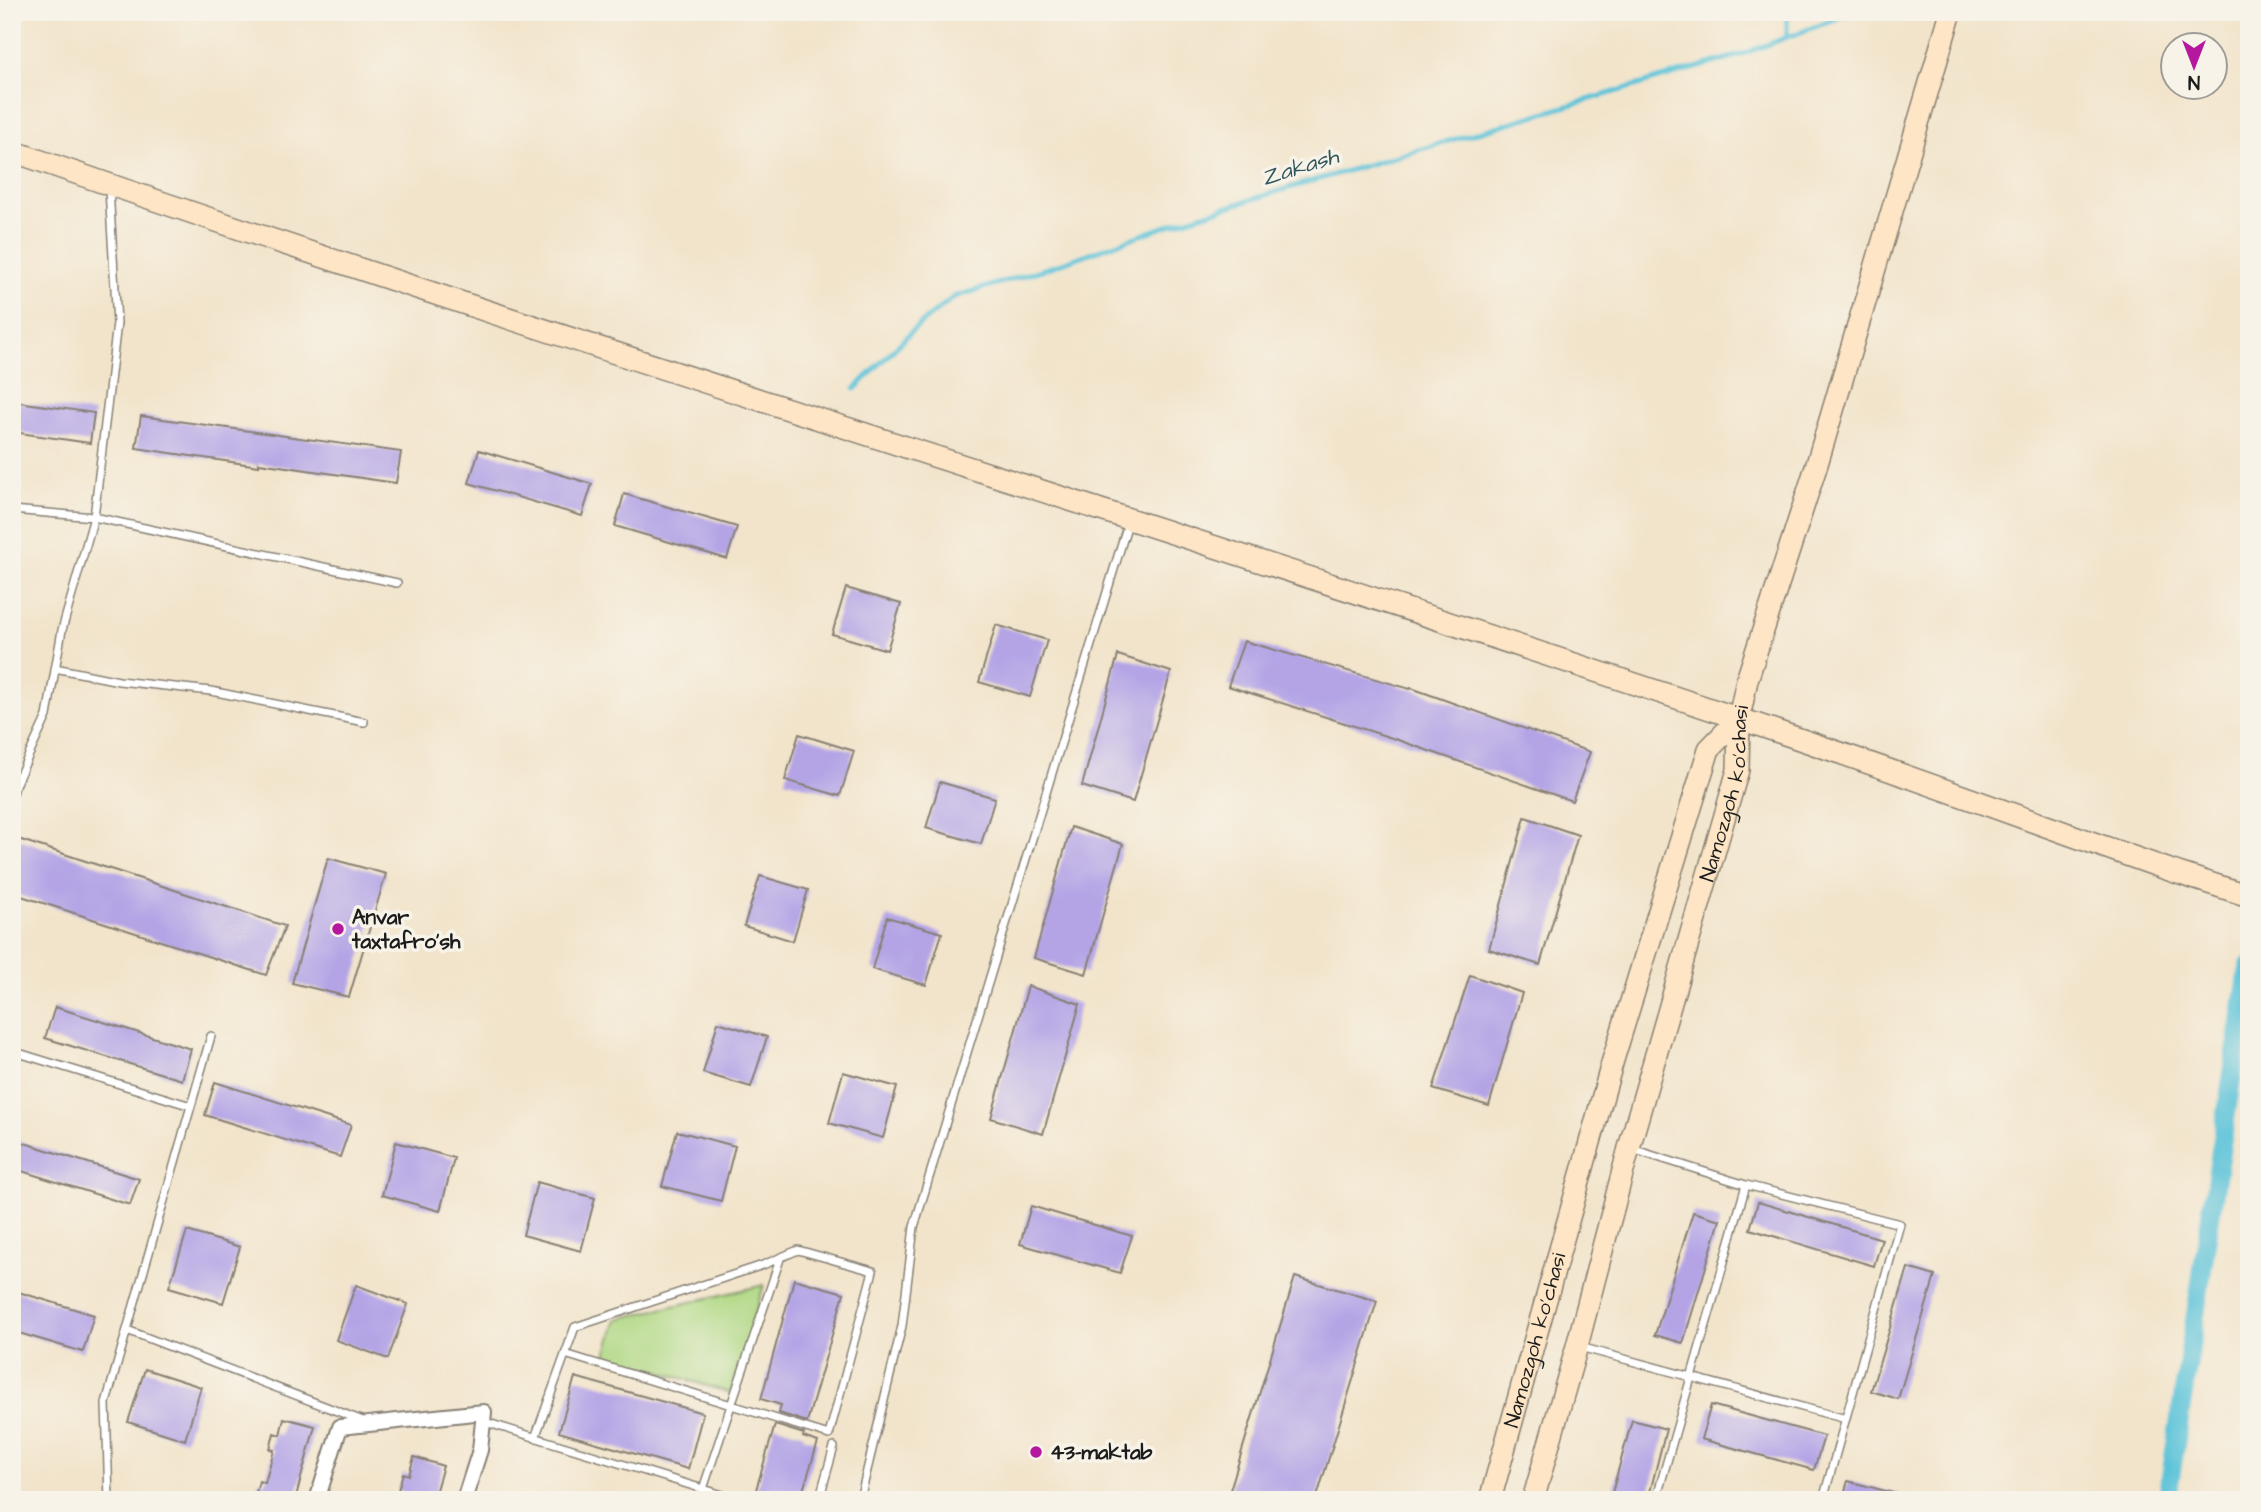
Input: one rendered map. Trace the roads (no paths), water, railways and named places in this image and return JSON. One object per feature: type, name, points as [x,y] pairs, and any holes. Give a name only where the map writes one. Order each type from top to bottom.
[{"type":"main road","points":[[1739,718],[1746,680],[1817,464],[1949,21]]},
{"type":"main road","points":[[12,151],[216,223],[634,361],[1130,519],[1739,718],[2249,896]]},
{"type":"main road","name":"Namozgoh ko'chasi","points":[[1533,1500],[1629,1148],[1738,770],[1739,718]]},
{"type":"main road","name":"Namozgoh ko'chasi","points":[[1490,1500],[1613,1060],[1709,749],[1739,718]]},
{"type":"street","points":[[317,1500],[340,1427],[484,1412],[480,1450],[464,1500]]},
{"type":"lane","points":[[12,797],[47,716],[62,630],[94,517],[117,323],[108,185]]},
{"type":"lane","points":[[12,510],[94,517],[397,583]]},
{"type":"lane","points":[[856,1500],[866,1479],[902,1326],[914,1227],[1130,519]]},
{"type":"lane","points":[[55,668],[119,681],[211,691],[364,722]]},
{"type":"lane","points":[[109,1500],[106,1403],[211,1037]]},
{"type":"lane","points":[[12,1051],[191,1106]]},
{"type":"lane","points":[[1629,1148],[1746,1185],[1900,1224],[1823,1500]]},
{"type":"lane","points":[[1656,1500],[1746,1185]]},
{"type":"lane","points":[[535,1438],[565,1354],[575,1327],[780,1259],[798,1250],[873,1271],[829,1435],[565,1354]]},
{"type":"lane","points":[[703,1489],[780,1259]]},
{"type":"lane","points":[[127,1330],[371,1424]]},
{"type":"lane","points":[[1577,1346],[1846,1419]]},
{"type":"lane","points":[[485,1422],[739,1500]]},
{"type":"lane","points":[[818,1500],[834,1447]]},
{"type":"waterway","name":"Zakash","points":[[1787,12],[1787,37]]},
{"type":"waterway","name":"Zakash","points":[[855,389],[914,329],[954,297],[1051,267],[1172,224],[1740,55],[1854,12]]},
{"type":"waterway","points":[[2248,854],[2249,849]]},
{"type":"waterway","points":[[2167,1500],[2249,966]]},
{"type":"place","name":"Anvar taxtafro'sh","points":[[338,929]]},
{"type":"place","name":"43-maktab","points":[[1036,1452]]}]
